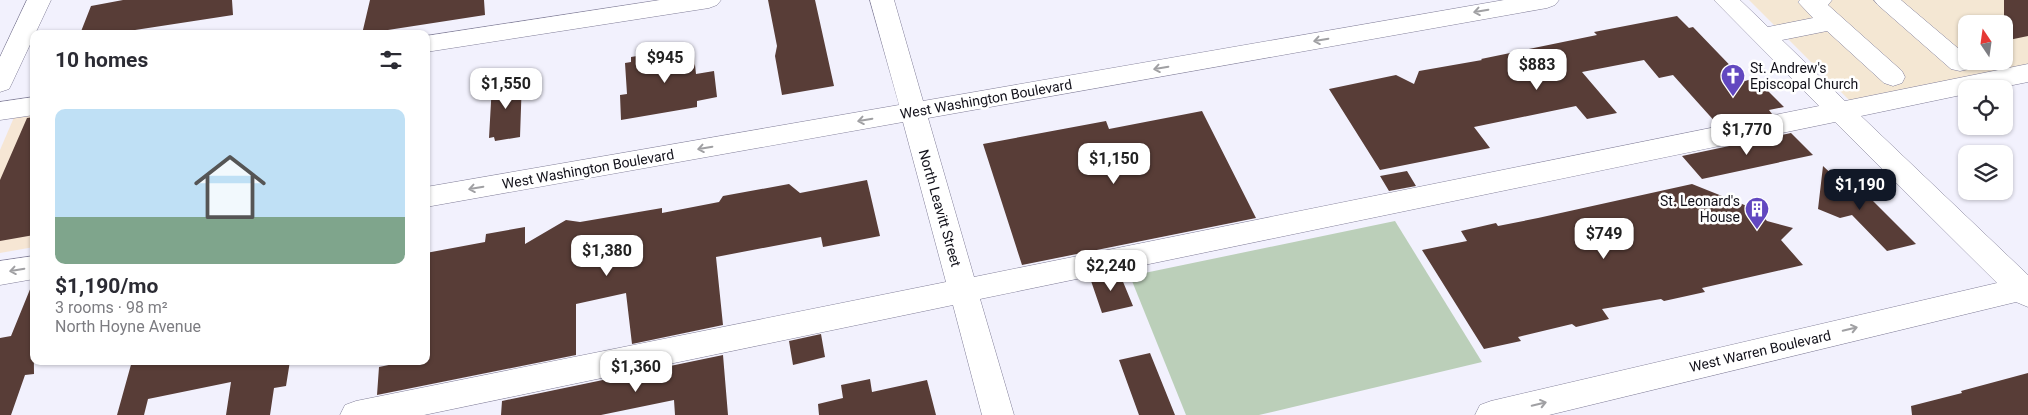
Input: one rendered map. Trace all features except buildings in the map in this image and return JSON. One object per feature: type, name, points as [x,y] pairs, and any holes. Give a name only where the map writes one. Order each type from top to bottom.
[{"type":"street","points":[[0,82],[39,0]]},
{"type":"street","points":[[430,43],[709,0]]},
{"type":"street","name":"North Leavitt Street","points":[[882,0],[998,415]]},
{"type":"street","name":"West Washington Boulevard","points":[[430,196],[1546,0]]},
{"type":"street","points":[[1726,0],[2026,290]]},
{"type":"street","points":[[1820,0],[1810,2],[1893,77]]},
{"type":"street","points":[[1886,0],[1958,61]]},
{"type":"street","points":[[1763,36],[1832,22]]},
{"type":"street","points":[[356,415],[2028,73]]},
{"type":"street","points":[[0,111],[30,107]]},
{"type":"street","points":[[0,273],[30,268]]},
{"type":"street","name":"West Warren Boulevard","points":[[1491,415],[2026,290]]},
{"type":"shaded area","points":[[1749,0],[2028,0],[2028,73],[1994,80],[1958,80],[1958,87],[1857,108]]},
{"type":"shaded area","points":[[30,106],[30,248],[0,253],[0,150],[18,108]]},
{"type":"green space","points":[[1395,221],[1482,362],[1259,415],[1186,415],[1130,276]]},
{"type":"place","name":"St. Andrew's Episcopal Church","points":[[1733,97]]},
{"type":"place","name":"St. Leonard's House","points":[[1757,230]]}]
